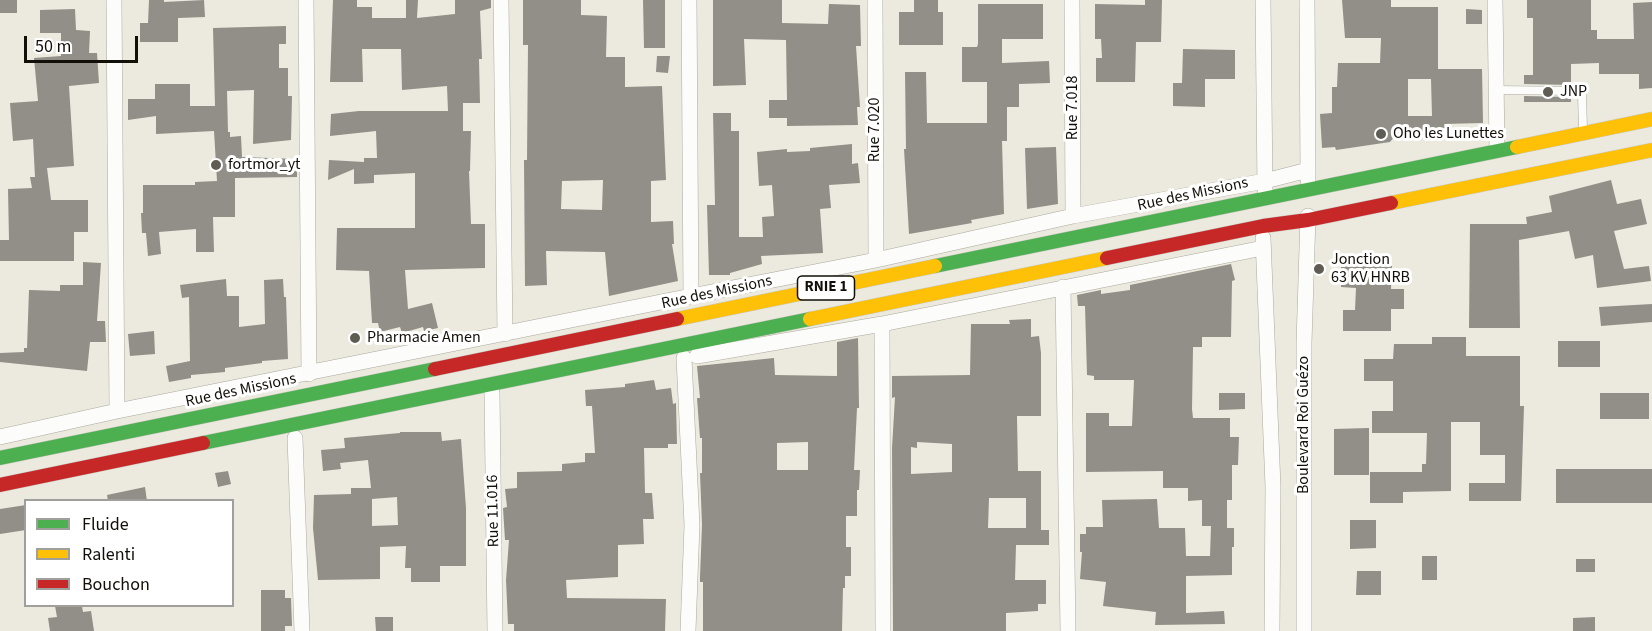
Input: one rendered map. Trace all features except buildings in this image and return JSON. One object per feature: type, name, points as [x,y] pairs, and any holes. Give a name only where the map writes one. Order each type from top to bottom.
[{"type":"highway","name":"Rue des Missions","points":[[0,458],[1652,119]]},
{"type":"highway","name":"RNIE 1","points":[[0,484],[1263,225],[1308,220],[1652,150]]},
{"type":"street","points":[[114,0],[117,411]]},
{"type":"street","points":[[306,0],[309,374]]},
{"type":"street","points":[[501,0],[505,334]]},
{"type":"street","points":[[689,0],[691,296]]},
{"type":"street","name":"Rue 7.020","points":[[875,0],[876,260]]},
{"type":"street","name":"Rue 7.018","points":[[1072,0],[1073,216]]},
{"type":"street","name":"Boulevard Roi Guézo","points":[[1263,0],[1265,180],[1263,248],[1273,487],[1272,631]]},
{"type":"street","name":"Boulevard Roi Guézo","points":[[1304,631],[1304,343],[1308,220],[1307,0]]},
{"type":"street","points":[[1495,0],[1497,150]]},
{"type":"street","points":[[0,437],[117,411],[876,260],[1073,216],[1308,170]]},
{"type":"street","points":[[0,496],[296,438],[492,392],[882,324],[1263,248]]},
{"type":"street","points":[[1063,287],[1068,631]]},
{"type":"street","points":[[882,324],[883,631]]},
{"type":"street","points":[[684,358],[692,525],[688,631]]},
{"type":"street","name":"Rue 11.016","points":[[492,392],[495,631]]},
{"type":"street","points":[[296,438],[302,631]]},
{"type":"lane","points":[[1496,90],[1579,91],[1582,94],[1584,133]]},
{"type":"traffic: fast","points":[[935,266],[1517,147]]},
{"type":"traffic: fast","points":[[203,443],[810,319]]},
{"type":"traffic: fast","points":[[0,458],[435,369]]},
{"type":"traffic: slow","points":[[1517,147],[1652,119]]},
{"type":"traffic: slow","points":[[1391,203],[1652,150]]},
{"type":"traffic: slow","points":[[810,319],[1107,258]]},
{"type":"traffic: slow","points":[[677,319],[935,266]]},
{"type":"traffic: jam","points":[[1107,258],[1391,203]]},
{"type":"traffic: jam","points":[[435,369],[677,319]]},
{"type":"traffic: jam","points":[[0,485],[203,443]]},
{"type":"place","name":"JNP","points":[[1548,92]]},
{"type":"place","name":"Oho les Lunettes","points":[[1381,134]]},
{"type":"place","name":"fortmor_yt","points":[[216,165]]},
{"type":"place","name":"Jonction 63 KV HNRB","points":[[1319,269]]},
{"type":"place","name":"Pharmacie Amen","points":[[355,338]]}]
